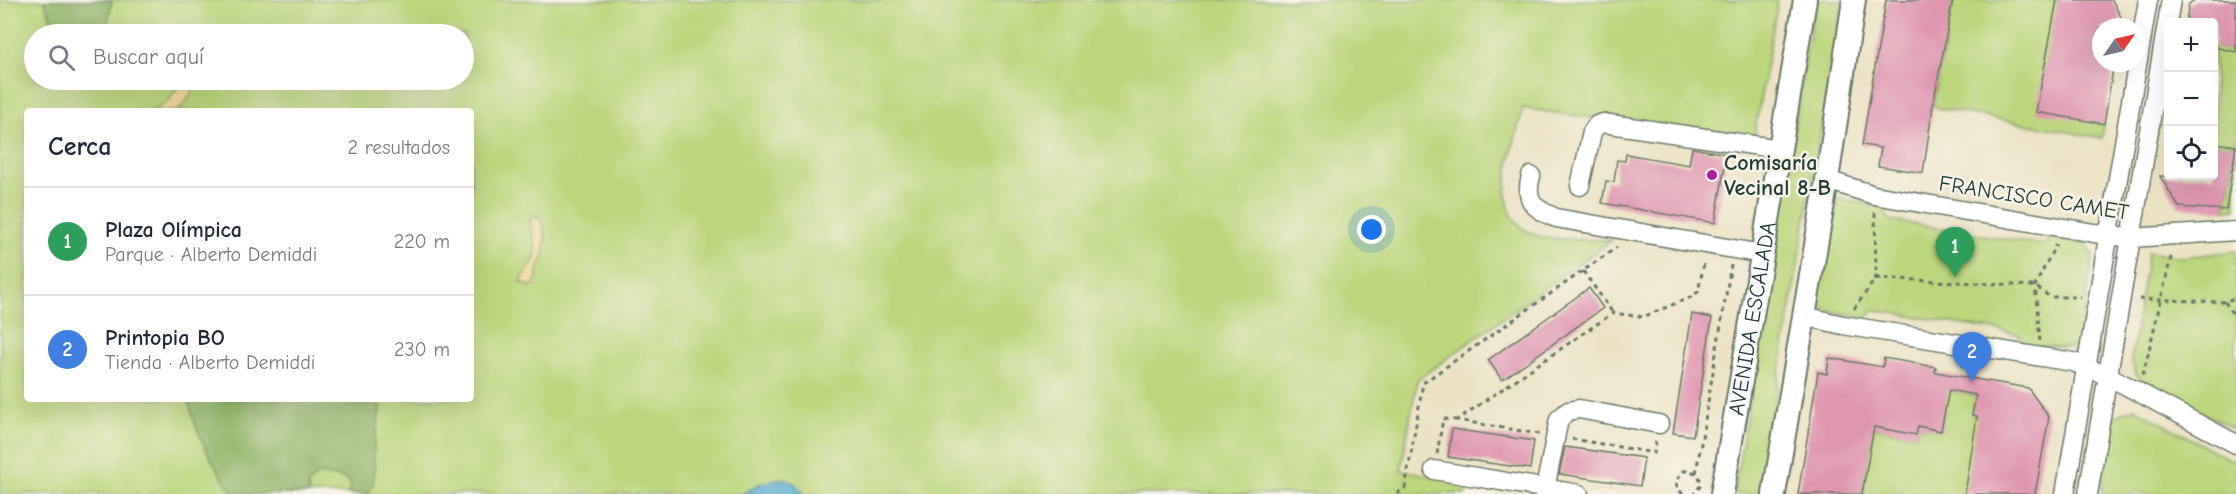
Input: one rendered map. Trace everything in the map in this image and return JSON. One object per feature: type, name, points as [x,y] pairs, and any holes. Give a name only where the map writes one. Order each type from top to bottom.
[{"type":"main road","name":"AVENIDA ESCALADA","points":[[1722,494],[1805,0]]},
{"type":"main road","points":[[1774,494],[1827,180],[1854,0]]},
{"type":"street","points":[[2065,494],[2148,0]]},
{"type":"street","points":[[2088,494],[2170,0]]},
{"type":"street","points":[[1580,186],[1592,132],[1597,125],[1603,123],[1780,150]]},
{"type":"street","points":[[1531,176],[1527,190],[1530,199],[1541,212],[1556,218],[1762,254]]},
{"type":"street","name":"FRANCISCO CAMET","points":[[1827,180],[1874,195],[2063,229],[2130,238],[2236,231]]},
{"type":"street","points":[[1804,316],[1843,325],[2041,355],[2073,362],[2108,376],[2236,444]]},
{"type":"street","points":[[1544,491],[1559,419],[1568,411],[1579,409],[1659,424]]},
{"type":"street","points":[[1434,470],[1544,491],[1571,493]]},
{"type":"path","points":[[1843,325],[1876,278],[1874,195]]},
{"type":"path","points":[[2041,355],[2035,286],[2063,229]]},
{"type":"path","points":[[2139,393],[2176,236]]},
{"type":"path","points":[[1397,494],[1405,488],[1423,383],[1616,246],[1627,249]]},
{"type":"path","points":[[1696,473],[1734,249]]},
{"type":"path","points":[[1457,420],[1613,313],[1643,317],[1691,297],[1698,292],[1704,263],[1713,265]]},
{"type":"path","points":[[1722,267],[1731,268]]},
{"type":"path","points":[[1583,270],[1613,313]]},
{"type":"path","points":[[1876,278],[2035,286],[2050,297],[2098,296]]},
{"type":"path","points":[[2122,298],[2225,302],[2236,297]]},
{"type":"path","points":[[2225,302],[2236,319]]},
{"type":"path","points":[[1434,470],[1443,419],[1654,453],[1659,424]]},
{"type":"path","points":[[1683,494],[1677,488],[1676,481],[1684,471],[1696,473],[1700,478],[1701,485],[1694,494]]},
{"type":"green space","points":[[0,0],[1778,0],[1753,142],[1523,108],[1509,163],[1507,183],[1507,201],[1513,217],[1524,230],[1543,237],[1612,240],[1417,380],[1401,470],[1468,482],[1466,494],[0,494]]},
{"type":"green space","points":[[44,0],[112,0],[108,24],[53,24]]},
{"type":"green space","points":[[1815,0],[1843,0],[1759,494],[1734,494]]},
{"type":"green space","points":[[1953,0],[2057,0],[2104,124],[2102,138],[1938,108],[1933,105]]},
{"type":"green space","points":[[2218,48],[2236,52],[2236,146],[2218,144]]},
{"type":"green space","points":[[2236,150],[2236,209],[2226,210]]},
{"type":"green space","points":[[1839,198],[1881,207],[1890,220],[2044,245],[2052,238],[2085,243],[2093,254],[2080,343],[2074,348],[2025,345],[2018,334],[1875,310],[1866,318],[1826,310],[1816,301]]},
{"type":"green space","points":[[2236,251],[2236,430],[2146,384],[2136,374],[2131,360],[2148,252],[2183,257]]},
{"type":"green space","points":[[1929,387],[1976,395],[1972,415],[1999,419],[1965,494],[1862,493],[1874,427],[1916,435],[1918,426],[1941,430]]},
{"type":"green space","points":[[189,402],[381,402],[374,447],[372,488],[369,494],[349,494],[350,481],[318,474],[308,485],[309,494],[234,494],[206,449]]},
{"type":"green space","points":[[2134,408],[2236,463],[2236,494],[2101,494],[2113,417]]},
{"type":"sand","points":[[175,90],[192,90],[188,100],[181,108],[158,108],[169,101]]},
{"type":"sand","points":[[533,215],[538,217],[543,225],[545,243],[537,278],[532,287],[521,282],[535,256],[530,221]]},
{"type":"water","points":[[785,478],[805,494],[742,494],[761,483]]},
{"type":"building","points":[[1886,0],[1953,0],[1923,173],[1878,166],[1881,148],[1862,145]]},
{"type":"building","points":[[2057,0],[2112,0],[2121,18],[2092,18],[2092,72],[2113,72],[2104,124],[2036,112]]},
{"type":"building","points":[[2195,0],[2236,0],[2236,52],[2218,48],[2218,18],[2187,18],[2189,4]]},
{"type":"building","points":[[2218,144],[2236,146],[2226,210],[2179,207],[2160,176],[2164,176],[2164,180],[2218,180]]},
{"type":"building","points":[[1692,148],[1727,154],[1715,223],[1602,203],[1606,181],[1614,182],[1617,160],[1625,161],[1626,154],[1689,165]]},
{"type":"building","points":[[1589,288],[1603,308],[1502,380],[1488,360]]},
{"type":"building","points":[[1692,314],[1712,318],[1693,436],[1673,433]]},
{"type":"building","points":[[1829,358],[1883,367],[1884,358],[1936,367],[1935,372],[2028,388],[2049,417],[2035,494],[1965,494],[1977,416],[1972,415],[1976,395],[1949,390],[1941,431],[1918,426],[1916,435],[1874,427],[1862,494],[1798,494],[1818,372],[1827,374]]},
{"type":"building","points":[[1452,429],[1534,441],[1530,469],[1448,457]]},
{"type":"building","points":[[1565,447],[1644,458],[1640,486],[1559,474]]},
{"type":"place","name":"Comisaría Vecinal 8-B","points":[[1712,175]]},
{"type":"place","name":"Plaza Olímpica","points":[[1955,277]]},
{"type":"place","name":"Printopia BO","points":[[1972,382]]}]
